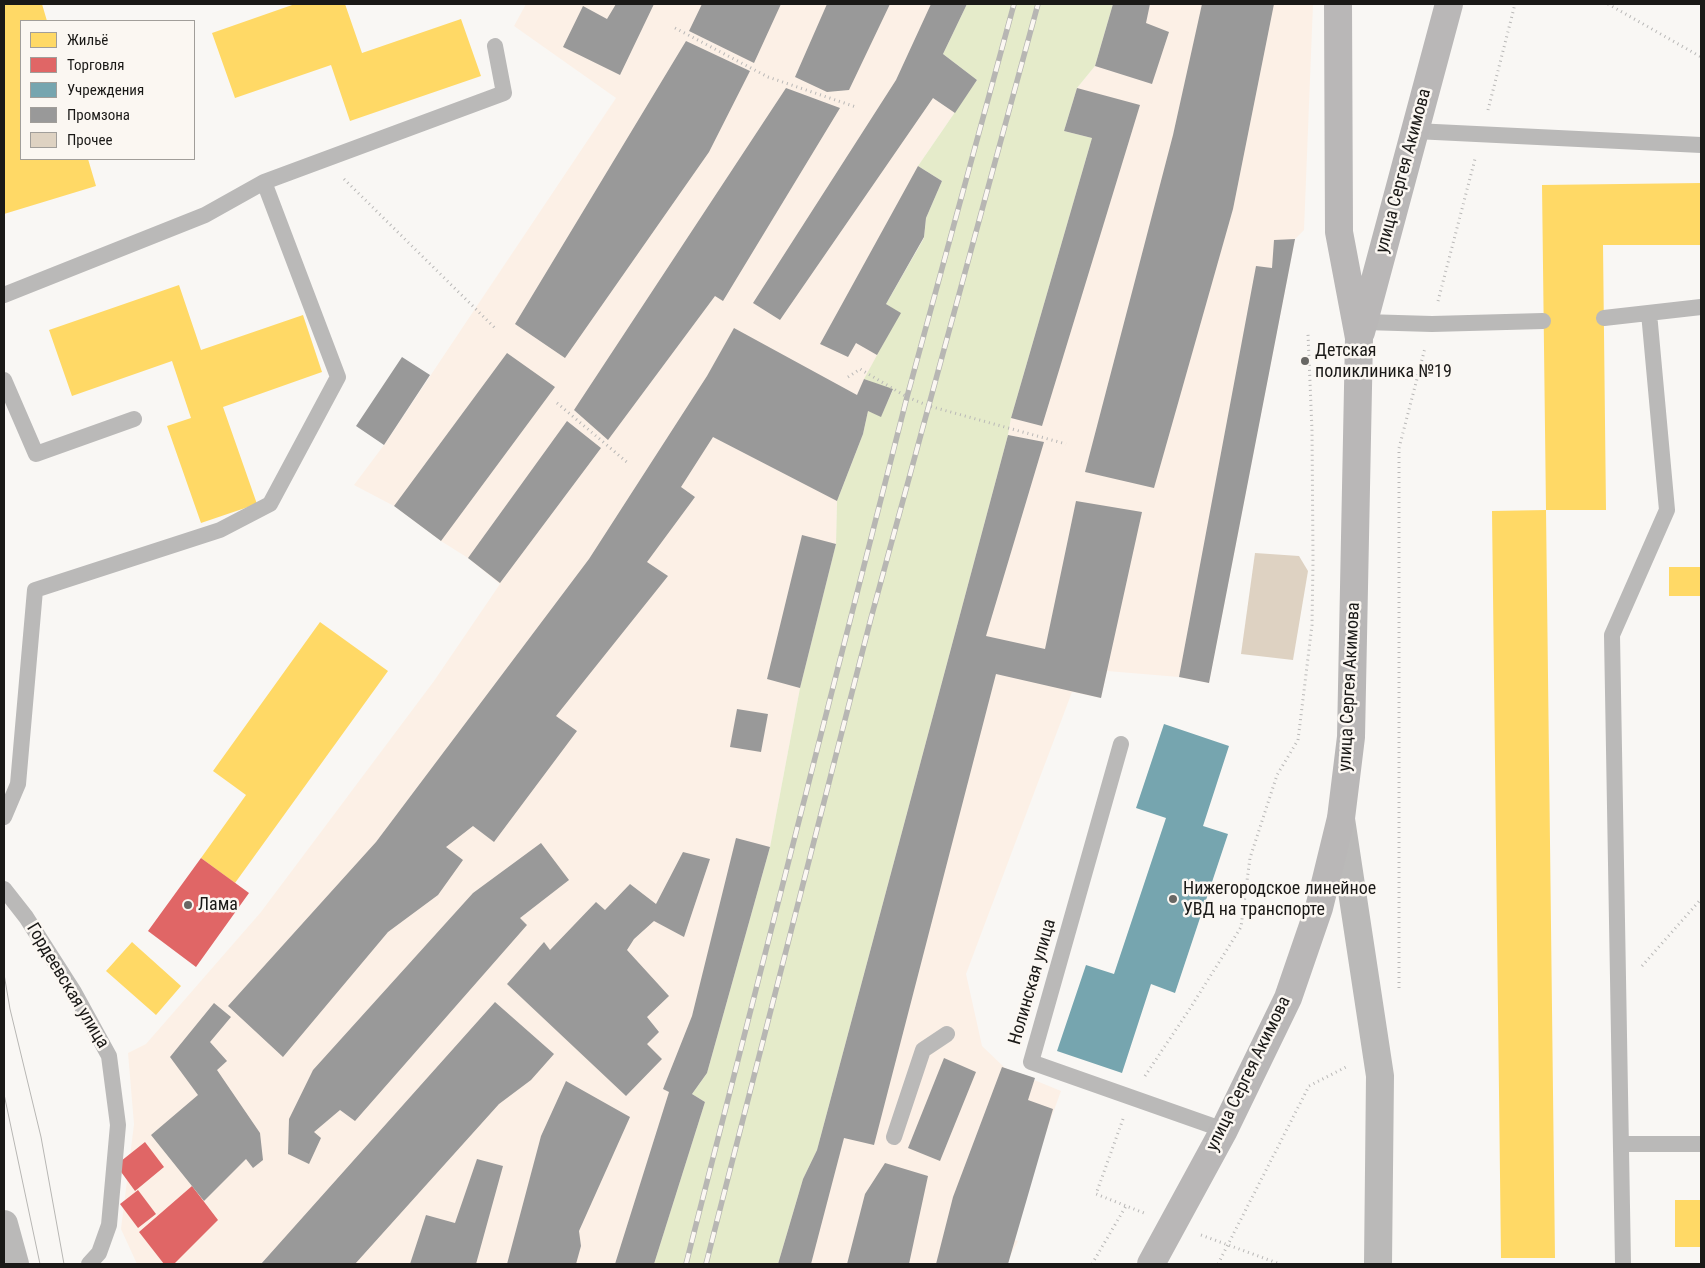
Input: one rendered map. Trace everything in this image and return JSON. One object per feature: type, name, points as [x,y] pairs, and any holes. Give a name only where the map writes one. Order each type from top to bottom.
[{"type":"main road","name":"улица Сергея Акимова","points":[[1338,4],[1339,232],[1361,330]]},
{"type":"main road","name":"улица Сергея Акимова","points":[[1151,1264],[1224,1130],[1288,998],[1320,908],[1341,818],[1351,737],[1361,330],[1449,4]]},
{"type":"street","points":[[1341,818],[1380,1076],[1378,1264]]},
{"type":"street","points":[[4,1224],[15,1264]]},
{"type":"lane","points":[[4,295],[205,215],[264,182],[504,93],[496,46]]},
{"type":"lane","points":[[1415,131],[1701,145]]},
{"type":"lane","points":[[4,817],[18,784],[36,590],[220,530],[270,504],[338,377],[264,182]]},
{"type":"lane","points":[[1604,318],[1701,307]]},
{"type":"lane","points":[[1623,1264],[1612,635],[1667,510],[1649,313]]},
{"type":"lane","points":[[1361,330],[1432,324],[1544,321]]},
{"type":"lane","points":[[4,380],[36,454],[134,419]]},
{"type":"lane","name":"Нолинская улица","points":[[1121,744],[1031,1062],[1224,1130]]},
{"type":"lane","name":"Гордеевская улица","points":[[4,889],[26,917],[64,975],[109,1056],[118,1125],[109,1226],[99,1253],[89,1264]]},
{"type":"lane","points":[[894,1137],[922,1050],[947,1034]]},
{"type":"lane","points":[[1621,1144],[1701,1144]]},
{"type":"path","points":[[1399,997],[1399,448],[1515,4]]},
{"type":"path","points":[[1608,4],[1701,57]]},
{"type":"path","points":[[675,28],[768,77],[856,107]]},
{"type":"path","points":[[324,160],[495,328]]},
{"type":"path","points":[[1280,1264],[1096,1194],[1131,1097],[1241,927],[1250,858],[1277,775],[1298,740],[1312,616],[1312,430],[1308,334]]},
{"type":"path","points":[[848,377],[860,369],[907,397],[929,406],[1066,444]]},
{"type":"path","points":[[557,403],[628,463]]},
{"type":"path","points":[[1618,993],[1701,899]]},
{"type":"path","points":[[1218,1264],[1309,1086],[1376,1051]]},
{"type":"path","points":[[1092,1264],[1126,1206]]},
{"type":"shaded area","points":[[526,4],[967,4],[943,54],[977,80],[918,166],[942,181],[926,218],[924,237],[886,303],[901,313],[865,379],[893,389],[881,417],[868,412],[863,434],[837,501],[836,544],[800,688],[770,847],[707,1073],[692,1094],[705,1102],[654,1264],[137,1264],[121,1229],[134,1124],[128,1053],[146,1044],[261,912],[434,681],[500,584],[468,558],[441,541],[394,506],[354,485],[384,445],[616,98],[514,26]]},
{"type":"shaded area","points":[[1113,4],[1313,4],[1304,230],[1295,239],[1209,683],[1179,677],[1107,671],[1101,698],[1072,692],[966,974],[982,1046],[1005,1068],[1061,1091],[1008,1237],[1018,1241],[1006,1264],[778,1264],[803,1179],[817,1150],[1011,418],[1092,138],[1064,131],[1077,88],[1095,66]]},
{"type":"green space","points":[[967,4],[1113,4],[1095,66],[1077,88],[1064,131],[1092,138],[1011,418],[817,1150],[803,1179],[778,1264],[654,1264],[705,1102],[692,1094],[707,1073],[770,847],[800,688],[836,544],[837,501],[863,434],[868,411],[881,416],[893,390],[864,379],[900,313],[886,304],[924,238],[926,218],[942,181],[918,166],[977,80],[943,54]]},
{"type":"building: Жильё","points":[[4,4],[42,4],[47,20],[20,20],[20,160],[88,160],[96,186],[4,214]]},
{"type":"building: Жильё","points":[[295,4],[345,4],[362,53],[461,19],[481,76],[350,121],[331,65],[235,98],[212,33]]},
{"type":"building: Жильё","points":[[1701,183],[1701,245],[1603,245],[1606,510],[1546,510],[1542,185]]},
{"type":"building: Жильё","points":[[179,285],[201,350],[303,315],[322,372],[223,407],[257,504],[201,523],[167,426],[191,418],[172,361],[72,396],[49,330]]},
{"type":"building: Жильё","points":[[1546,510],[1555,1258],[1501,1258],[1492,511]]},
{"type":"building: Жильё","points":[[1669,567],[1701,567],[1701,596],[1669,596]]},
{"type":"building: Жильё","points":[[320,622],[388,671],[235,883],[201,858],[246,795],[213,771]]},
{"type":"building: Жильё","points":[[132,942],[181,986],[156,1015],[106,971]]},
{"type":"building: Жильё","points":[[1675,1200],[1701,1200],[1701,1247],[1675,1247]]},
{"type":"building: Торговля","points":[[201,858],[249,893],[196,967],[148,931]]},
{"type":"building: Торговля","points":[[145,1142],[164,1167],[135,1191],[116,1165]]},
{"type":"building: Торговля","points":[[192,1186],[218,1220],[174,1264],[164,1264],[139,1232]]},
{"type":"building: Торговля","points":[[138,1190],[156,1214],[138,1228],[120,1204]]},
{"type":"building: Учреждения","name":"Нижегородское линейное УВД на транспорте","points":[[1164,724],[1229,746],[1203,826],[1228,834],[1175,993],[1151,984],[1122,1073],[1057,1051],[1086,965],[1114,974],[1166,818],[1136,808]]},
{"type":"building: Промзона","points":[[616,4],[654,4],[620,75],[563,47],[583,6],[607,19]]},
{"type":"building: Промзона","points":[[702,4],[781,4],[754,63],[689,31]]},
{"type":"building: Промзона","points":[[827,4],[890,4],[849,90],[827,92],[795,77]]},
{"type":"building: Промзона","points":[[931,4],[967,4],[943,54],[977,80],[955,113],[933,98],[780,320],[753,303],[896,80]]},
{"type":"building: Промзона","points":[[1113,4],[1150,4],[1146,23],[1169,32],[1152,84],[1095,66]]},
{"type":"building: Промзона","points":[[1202,4],[1274,4],[1233,209],[1154,488],[1085,472],[1173,135]]},
{"type":"building: Промзона","points":[[686,41],[750,71],[709,152],[565,358],[515,324]]},
{"type":"building: Промзона","points":[[786,88],[840,108],[723,301],[715,296],[608,440],[574,410]]},
{"type":"building: Промзона","points":[[1077,88],[1140,105],[1042,426],[1011,418],[1092,138],[1064,131]]},
{"type":"building: Промзона","points":[[918,166],[942,181],[926,218],[924,237],[886,304],[901,313],[877,355],[856,343],[848,357],[820,344]]},
{"type":"building: Промзона","points":[[1295,239],[1209,683],[1179,677],[1256,266],[1272,268],[1274,240]]},
{"type":"building: Промзона","points":[[734,328],[857,395],[864,379],[893,389],[881,417],[868,411],[863,434],[837,501],[713,437],[681,487],[695,497],[647,562],[668,576],[556,716],[577,731],[494,842],[473,826],[446,847],[463,860],[438,895],[388,932],[283,1057],[228,1006],[376,842],[589,559],[707,376]]},
{"type":"building: Промзона","points":[[507,353],[555,387],[441,541],[394,506]]},
{"type":"building: Промзона","points":[[402,357],[430,375],[384,445],[356,426]]},
{"type":"building: Промзона","points":[[567,421],[601,448],[500,583],[468,558]]},
{"type":"building: Промзона","points":[[1008,435],[1044,442],[986,636],[1045,649],[1076,501],[1142,512],[1101,698],[996,674],[874,1145],[844,1138],[811,1264],[778,1264],[803,1179],[817,1150]]},
{"type":"building: Промзона","points":[[802,535],[836,544],[800,688],[767,679]]},
{"type":"building: Промзона","points":[[737,709],[768,714],[761,752],[730,747]]},
{"type":"building: Промзона","points":[[736,838],[770,847],[707,1073],[692,1094],[705,1102],[654,1264],[615,1264],[669,1092],[663,1089],[692,1016]]},
{"type":"building: Промзона","points":[[541,843],[569,880],[520,918],[527,925],[355,1121],[340,1110],[314,1132],[321,1138],[309,1164],[288,1154],[289,1119],[313,1070],[473,893]]},
{"type":"building: Промзона","points":[[683,852],[710,859],[684,937],[654,921],[634,939],[627,950],[669,996],[647,1017],[659,1032],[647,1044],[662,1059],[626,1096],[507,984],[544,942],[550,950],[596,902],[605,910],[630,884],[656,904]]},
{"type":"building: Промзона","points":[[495,1002],[554,1054],[531,1080],[499,1104],[355,1264],[261,1264]]},
{"type":"building: Промзона","points":[[214,1003],[231,1017],[210,1042],[227,1061],[217,1070],[260,1133],[263,1160],[253,1168],[246,1159],[204,1201],[151,1135],[198,1095],[170,1057]]},
{"type":"building: Промзона","points":[[944,1058],[976,1072],[940,1161],[908,1148]]},
{"type":"building: Промзона","points":[[1002,1067],[1035,1078],[1028,1100],[1053,1109],[1008,1264],[936,1264],[953,1197]]},
{"type":"building: Промзона","points":[[566,1081],[630,1117],[579,1231],[581,1246],[576,1264],[507,1264],[541,1136]]},
{"type":"building: Промзона","points":[[477,1159],[503,1166],[476,1264],[410,1264],[426,1215],[455,1223]]},
{"type":"building: Промзона","points":[[885,1163],[928,1176],[909,1264],[847,1264],[865,1194]]},
{"type":"building: Прочее","points":[[1255,553],[1299,556],[1308,571],[1293,660],[1241,654]]},
{"type":"tram line","points":[[4,974],[10,1009],[41,1137],[64,1264]]},
{"type":"tram line","points":[[4,1094],[40,1264]]},
{"type":"railway","points":[[686,1264],[907,397],[1014,4]]},
{"type":"railway","points":[[706,1264],[871,618],[1038,4]]},
{"type":"place","name":"Детская поликлиника №19","points":[[1305,361]]},
{"type":"place","name":"Нижегородское линейное УВД на транспорте","points":[[1173,899]]},
{"type":"place","name":"Лама","points":[[188,905]]}]
